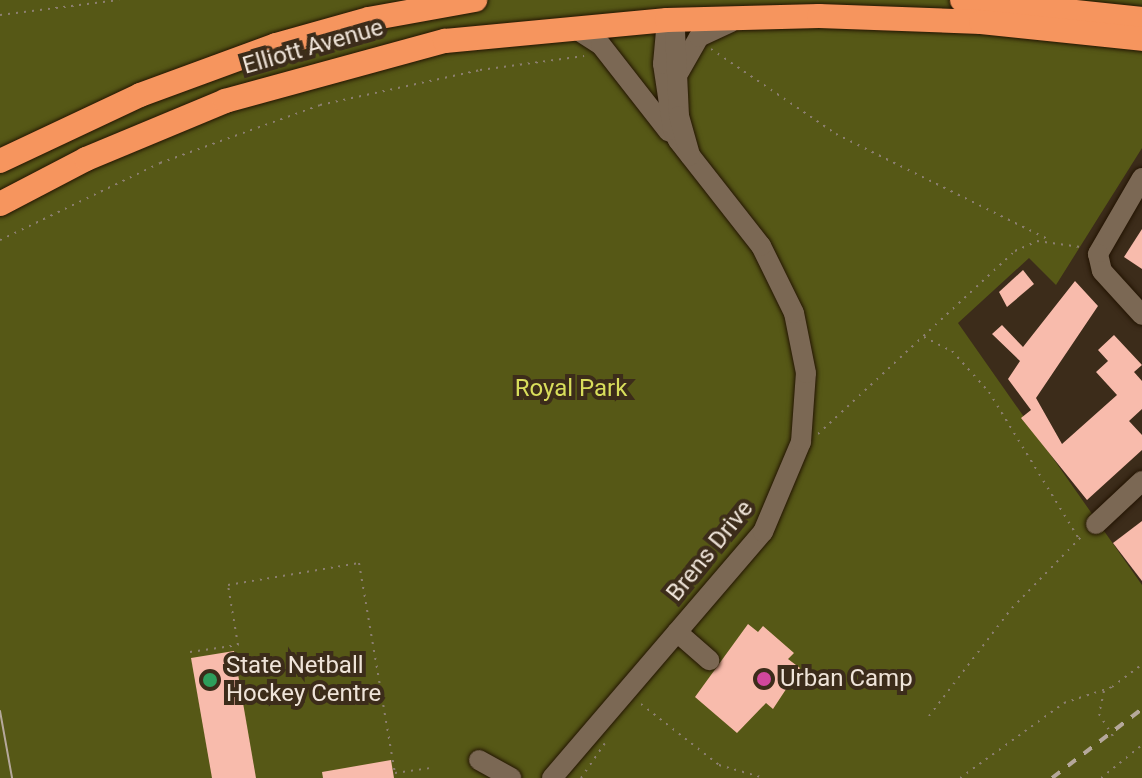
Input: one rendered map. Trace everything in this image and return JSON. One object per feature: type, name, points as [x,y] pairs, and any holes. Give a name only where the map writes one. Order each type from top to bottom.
[{"type":"highway","name":"Elliott Avenue","points":[[0,161],[140,95],[276,45],[369,19],[475,0]]},
{"type":"highway","points":[[962,0],[1142,19]]},
{"type":"highway","name":"Elliott Avenue","points":[[0,204],[157,128],[298,78],[445,41],[573,26],[667,10],[778,17],[971,21],[1142,39]]},
{"type":"street","name":"Brens Drive","points":[[667,10],[675,31],[677,83],[688,152]]},
{"type":"street","name":"Brens Drive","points":[[552,778],[774,513],[798,453],[806,402],[802,344],[786,291],[761,246],[688,152],[666,108],[662,32],[667,10]]},
{"type":"street","points":[[677,83],[685,56],[703,33],[732,21],[778,17]]},
{"type":"street","points":[[573,26],[605,50],[688,152]]},
{"type":"street","points":[[1142,178],[1115,221],[1103,248],[1102,271],[1142,315]]},
{"type":"street","points":[[1103,248],[1111,264],[1142,300]]},
{"type":"street","points":[[1096,524],[1142,481]]},
{"type":"street","points":[[677,632],[709,660]]},
{"type":"street","points":[[479,760],[511,778]]},
{"type":"path","points":[[0,15],[119,0]]},
{"type":"path","points":[[702,43],[836,134],[1051,241],[1103,248]]},
{"type":"path","points":[[0,240],[160,163],[320,105],[605,50]]},
{"type":"path","points":[[813,440],[1015,251],[1051,241]]},
{"type":"path","points":[[923,336],[952,351],[989,392],[1079,539]]},
{"type":"path","points":[[929,716],[1012,608],[1096,524]]},
{"type":"path","points":[[190,652],[238,645],[228,585],[359,563],[396,778]]},
{"type":"path","points":[[960,778],[1064,703],[1105,690],[1142,664]]},
{"type":"path","points":[[1105,690],[1099,714],[1115,740]]},
{"type":"path","points":[[634,697],[709,760],[764,778]]},
{"type":"path","points":[[1101,778],[1142,745]]},
{"type":"path","points":[[395,773],[430,768]]},
{"type":"green space","name":"Royal Park","points":[[0,0],[1142,0],[1142,148],[1056,285],[1029,258],[958,323],[1142,585],[1142,778],[0,778]]},
{"type":"building","points":[[1142,229],[1142,269],[1124,257]]},
{"type":"building","points":[[1023,270],[1034,284],[1007,307],[999,292]]},
{"type":"building","points":[[1075,281],[1098,306],[1036,398],[1062,444],[1117,395],[1096,372],[1108,361],[1098,350],[1114,335],[1142,365],[1134,372],[1142,381],[1142,409],[1129,421],[1142,435],[1142,450],[1087,500],[1021,418],[1031,410],[1008,379],[1020,361],[992,334],[1002,325],[1023,347]]},
{"type":"building","points":[[1142,521],[1142,581],[1113,543]]},
{"type":"building","name":"Urban Camp","points":[[748,624],[758,632],[763,626],[794,653],[788,659],[800,668],[773,709],[766,703],[737,733],[695,697]]},
{"type":"building","points":[[234,651],[256,778],[212,778],[191,658]]},
{"type":"building","points":[[391,760],[394,778],[323,778],[322,772]]},
{"type":"tram line","points":[[0,711],[12,778]]},
{"type":"railway","points":[[1052,778],[1142,709]]},
{"type":"place","name":"Urban Camp","points":[[764,679]]},
{"type":"place","name":"State Netball Hockey Centre","points":[[210,680]]}]
